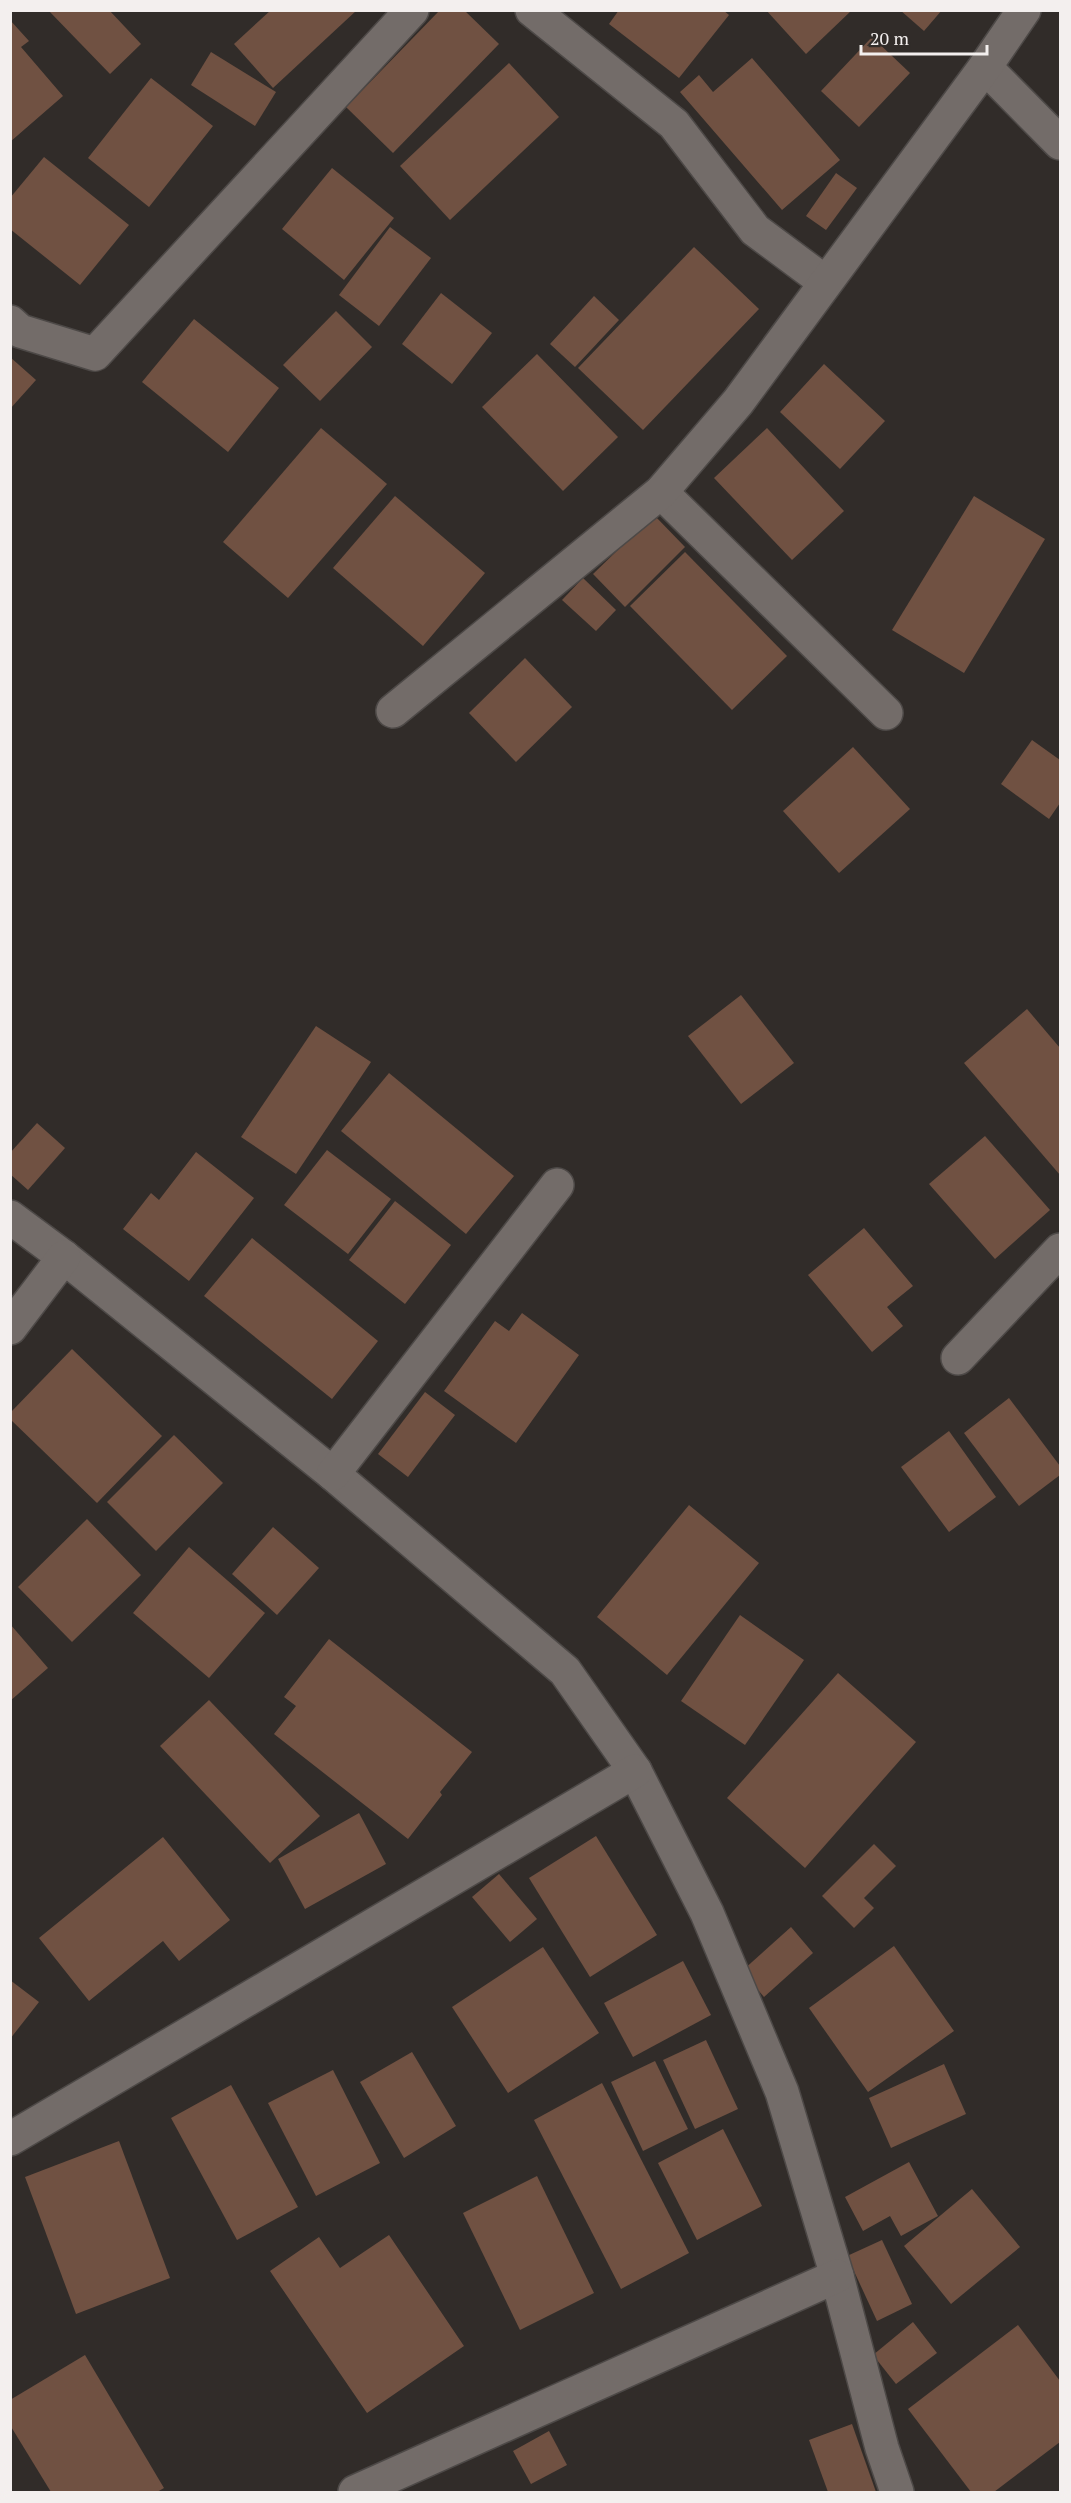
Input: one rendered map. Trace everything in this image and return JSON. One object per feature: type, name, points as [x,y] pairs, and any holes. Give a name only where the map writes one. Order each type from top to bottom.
[{"type":"street","points":[[10,322],[20,331],[95,354],[412,10]]},
{"type":"street","points":[[532,10],[674,124],[755,230],[825,282]]},
{"type":"street","points":[[393,711],[662,492],[738,402],[985,67],[1024,10]]},
{"type":"street","points":[[985,67],[1060,143]]},
{"type":"street","points":[[662,492],[886,713]]},
{"type":"street","points":[[333,1474],[557,1185]]},
{"type":"street","points":[[10,1217],[64,1257],[333,1474],[565,1671],[635,1771],[707,1913],[782,2092],[837,2276],[882,2448],[897,2493]]},
{"type":"street","points":[[958,1358],[1060,1250]]},
{"type":"street","points":[[10,1328],[64,1257]]},
{"type":"street","points":[[10,2139],[635,1771]]},
{"type":"street","points":[[355,2493],[837,2276]]},
{"type":"building","points":[[48,10],[109,10],[141,44],[110,74]]},
{"type":"building","points":[[271,10],[357,10],[273,88],[234,44]]},
{"type":"building","points":[[440,10],[464,10],[499,44],[393,153],[346,107]]},
{"type":"building","points":[[619,10],[723,10],[729,15],[679,78],[609,24]]},
{"type":"building","points":[[766,10],[852,10],[806,54]]},
{"type":"building","points":[[900,10],[942,10],[924,31]]},
{"type":"building","points":[[10,20],[29,41],[21,47],[63,96],[10,142]]},
{"type":"building","points":[[872,37],[910,73],[859,127],[821,91]]},
{"type":"building","points":[[211,52],[276,92],[255,126],[191,85]]},
{"type":"building","points":[[752,58],[840,160],[782,210],[680,92],[699,75],[713,92]]},
{"type":"building","points":[[509,63],[559,117],[450,220],[400,166]]},
{"type":"building","points":[[151,78],[213,126],[149,207],[88,158]]},
{"type":"building","points":[[44,157],[129,225],[80,285],[10,229],[10,198]]},
{"type":"building","points":[[332,168],[394,218],[344,280],[282,229]]},
{"type":"building","points":[[836,173],[857,188],[826,230],[806,216]]},
{"type":"building","points":[[390,227],[431,258],[379,326],[339,295]]},
{"type":"building","points":[[694,247],[759,309],[643,430],[578,368]]},
{"type":"building","points":[[441,293],[492,333],[452,384],[402,344]]},
{"type":"building","points":[[594,296],[619,320],[575,367],[550,344]]},
{"type":"building","points":[[336,311],[372,347],[320,401],[283,365]]},
{"type":"building","points":[[194,319],[279,388],[228,452],[142,382]]},
{"type":"building","points":[[537,354],[618,437],[563,491],[482,407]]},
{"type":"building","points":[[10,357],[36,380],[10,409]]},
{"type":"building","points":[[824,364],[885,421],[840,469],[780,412]]},
{"type":"building","points":[[321,428],[387,484],[288,598],[223,542]]},
{"type":"building","points":[[767,428],[844,511],[792,560],[714,478]]},
{"type":"building","points":[[395,496],[485,573],[423,646],[333,568]]},
{"type":"building","points":[[974,496],[1045,539],[964,673],[892,630]]},
{"type":"building","points":[[654,515],[685,547],[625,607],[593,574]]},
{"type":"building","points":[[685,552],[787,656],[732,710],[630,606]]},
{"type":"building","points":[[583,578],[616,610],[596,631],[562,600]]},
{"type":"building","points":[[525,658],[572,707],[516,762],[469,713]]},
{"type":"building","points":[[1032,740],[1060,760],[1060,803],[1049,819],[1001,784]]},
{"type":"building","points":[[853,747],[910,809],[839,873],[783,811]]},
{"type":"building","points":[[741,995],[794,1063],[741,1104],[688,1036]]},
{"type":"building","points":[[1027,1009],[1060,1048],[1060,1175],[964,1063]]},
{"type":"building","points":[[316,1026],[371,1062],[296,1174],[241,1137]]},
{"type":"building","points":[[389,1073],[514,1176],[466,1234],[341,1131]]},
{"type":"building","points":[[37,1123],[65,1148],[28,1190],[10,1174],[10,1153]]},
{"type":"building","points":[[985,1136],[1050,1210],[995,1259],[929,1184]]},
{"type":"building","points":[[327,1150],[391,1199],[348,1254],[284,1205]]},
{"type":"building","points":[[196,1152],[254,1198],[189,1281],[123,1229],[151,1193],[159,1200]]},
{"type":"building","points":[[395,1201],[451,1245],[405,1304],[349,1260]]},
{"type":"building","points":[[864,1228],[913,1286],[887,1307],[903,1326],[872,1352],[808,1275]]},
{"type":"building","points":[[252,1238],[378,1341],[332,1399],[204,1296]]},
{"type":"building","points":[[522,1313],[579,1355],[516,1443],[444,1391],[495,1321],[509,1331]]},
{"type":"building","points":[[72,1349],[162,1436],[97,1503],[10,1419],[10,1413]]},
{"type":"building","points":[[425,1392],[455,1415],[408,1477],[378,1454]]},
{"type":"building","points":[[1009,1398],[1060,1466],[1060,1475],[1019,1506],[964,1433]]},
{"type":"building","points":[[949,1431],[996,1497],[949,1532],[901,1467]]},
{"type":"building","points":[[174,1435],[223,1483],[156,1551],[107,1502]]},
{"type":"building","points":[[689,1505],[759,1563],[667,1675],[597,1617]]},
{"type":"building","points":[[87,1519],[141,1575],[72,1642],[18,1587]]},
{"type":"building","points":[[273,1527],[319,1568],[277,1615],[232,1574]]},
{"type":"building","points":[[189,1547],[265,1613],[209,1678],[133,1613]]},
{"type":"building","points":[[740,1615],[804,1660],[745,1745],[681,1701]]},
{"type":"building","points":[[10,1624],[48,1668],[10,1701]]},
{"type":"building","points":[[329,1639],[472,1752],[440,1792],[442,1795],[408,1839],[274,1734],[296,1706],[284,1697]]},
{"type":"building","points":[[838,1673],[916,1742],[805,1868],[727,1798]]},
{"type":"building","points":[[209,1700],[320,1816],[270,1863],[160,1746]]},
{"type":"building","points":[[359,1813],[386,1864],[305,1909],[278,1859]]},
{"type":"building","points":[[596,1836],[657,1935],[590,1977],[529,1878]]},
{"type":"building","points":[[163,1837],[230,1920],[179,1961],[163,1941],[89,2001],[39,1938]]},
{"type":"building","points":[[874,1844],[896,1866],[864,1898],[874,1908],[854,1928],[822,1896]]},
{"type":"building","points":[[499,1874],[537,1919],[510,1942],[472,1897]]},
{"type":"building","points":[[791,1927],[813,1953],[764,1997],[742,1971]]},
{"type":"building","points":[[894,1946],[954,2031],[868,2092],[809,2008]]},
{"type":"building","points":[[543,1947],[599,2033],[508,2093],[452,2007]]},
{"type":"building","points":[[683,1961],[711,2015],[633,2057],[604,2003]]},
{"type":"building","points":[[10,1980],[39,2002],[10,2039]]},
{"type":"building","points":[[706,2040],[738,2109],[695,2129],[663,2060]]},
{"type":"building","points":[[412,2052],[456,2126],[404,2158],[360,2082]]},
{"type":"building","points":[[655,2061],[688,2129],[643,2151],[611,2082]]},
{"type":"building","points":[[944,2064],[966,2114],[891,2148],[869,2098]]},
{"type":"building","points":[[333,2070],[380,2163],[316,2196],[268,2103]]},
{"type":"building","points":[[602,2083],[689,2253],[621,2289],[534,2120]]},
{"type":"building","points":[[231,2085],[298,2207],[237,2240],[171,2118]]},
{"type":"building","points":[[723,2129],[762,2206],[697,2240],[658,2163]]},
{"type":"building","points":[[119,2141],[170,2278],[76,2314],[25,2177]]},
{"type":"building","points":[[909,2162],[938,2216],[901,2236],[890,2216],[863,2231],[845,2197]]},
{"type":"building","points":[[537,2176],[594,2293],[520,2330],[463,2213]]},
{"type":"building","points":[[972,2189],[1020,2247],[951,2304],[904,2246]]},
{"type":"building","points":[[389,2235],[464,2346],[367,2413],[270,2271],[319,2237],[340,2268]]},
{"type":"building","points":[[882,2240],[912,2304],[877,2321],[847,2256]]},
{"type":"building","points":[[913,2322],[937,2353],[896,2384],[873,2355]]},
{"type":"building","points":[[1018,2325],[1060,2381],[1060,2442],[994,2492],[971,2492],[908,2409]]},
{"type":"building","points":[[85,2355],[164,2488],[157,2492],[51,2492],[10,2425],[10,2400]]},
{"type":"building","points":[[852,2424],[876,2492],[828,2492],[809,2440]]},
{"type":"building","points":[[549,2431],[567,2465],[531,2484],[513,2451]]}]
